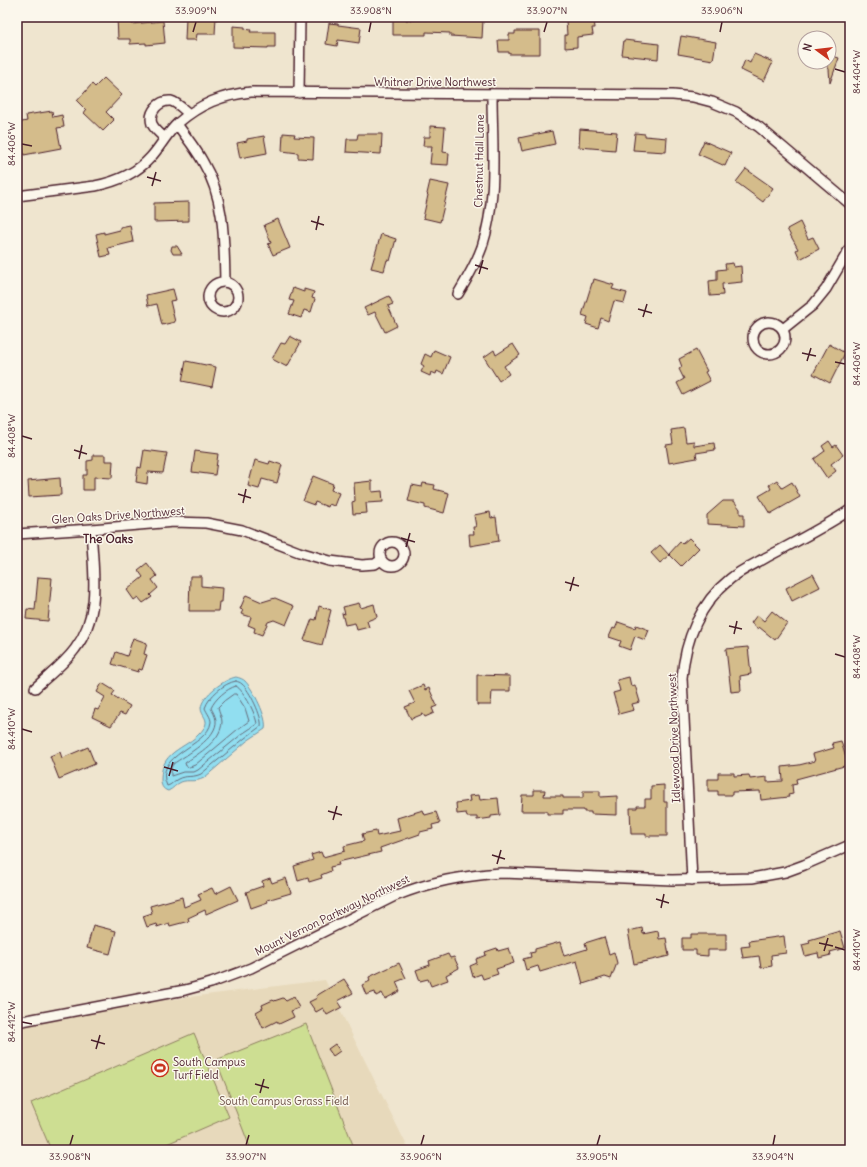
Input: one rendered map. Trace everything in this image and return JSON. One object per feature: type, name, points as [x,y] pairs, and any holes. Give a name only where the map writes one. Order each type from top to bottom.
[{"type":"street","points":[[299,93],[300,17]]},
{"type":"street","name":"Whitner Drive Northwest","points":[[17,196],[95,186],[106,184],[125,177],[140,167],[151,157],[177,124],[189,114],[209,102],[233,94],[250,92],[673,95],[693,97],[712,102],[736,112],[759,127],[850,204]]},
{"type":"street","name":"Chestnut Hall Lane","points":[[458,294],[474,267],[482,247],[491,210],[493,185],[492,94]]},
{"type":"street","points":[[165,138],[155,129],[152,123],[151,114],[156,106],[163,102],[172,102],[189,114]]},
{"type":"street","points":[[177,124],[203,162],[211,176],[217,192],[224,226],[225,282]]},
{"type":"street","points":[[783,329],[812,305],[826,289],[850,248]]},
{"type":"street","name":"Idlewood Drive Northwest","points":[[692,880],[682,678],[683,662],[691,634],[698,618],[712,597],[730,579],[850,510]]},
{"type":"street","name":"Glen Oaks Drive Northwest","points":[[17,534],[174,522],[206,522],[242,530],[299,552],[330,561],[362,565],[375,564],[381,560]]},
{"type":"street","points":[[35,688],[66,660],[76,648],[91,618],[95,592],[91,529]]},
{"type":"street","name":"Mount Vernon Parkway Northwest","points":[[17,1022],[185,990],[211,983],[252,968],[395,896],[418,887],[449,879],[502,873],[672,880],[752,878],[770,875],[804,865],[850,845]]},
{"type":"shaded area","points":[[325,980],[409,1150],[17,1150],[17,1019]]},
{"type":"green space","name":"South Campus Grass Field","points":[[306,1024],[355,1150],[251,1150],[216,1060]]},
{"type":"green space","name":"South Campus Turf Field","points":[[194,1033],[229,1117],[153,1150],[51,1150],[31,1103]]},
{"type":"water","points":[[236,677],[245,681],[256,697],[264,718],[265,729],[247,741],[204,778],[181,782],[168,791],[164,789],[161,779],[162,769],[166,761],[177,750],[198,735],[206,725],[206,720],[201,711],[202,703],[205,698],[220,684]]},
{"type":"building","points":[[117,17],[131,17],[132,24],[163,21],[165,43],[146,45],[146,43],[130,44],[130,39],[118,39]]},
{"type":"building","points":[[186,17],[216,17],[215,34],[197,34],[196,40],[185,40]]},
{"type":"building","points":[[393,17],[406,17],[406,20],[450,19],[450,17],[465,17],[465,19],[483,20],[482,38],[450,36],[450,33],[426,32],[426,35],[393,35]]},
{"type":"building","points":[[566,20],[594,20],[595,28],[592,28],[593,35],[577,37],[577,47],[565,48],[565,35],[567,35]]},
{"type":"building","points":[[329,23],[361,28],[359,43],[338,40],[337,46],[326,44]]},
{"type":"building","points":[[233,26],[245,27],[245,29],[251,30],[250,32],[275,32],[275,47],[233,47]]},
{"type":"building","points":[[515,31],[540,31],[540,54],[509,54],[509,52],[499,52],[498,40],[509,40],[509,34],[515,34]]},
{"type":"building","points":[[681,36],[716,42],[713,60],[678,54]]},
{"type":"building","points":[[624,40],[659,44],[658,59],[622,55]]},
{"type":"building","points":[[754,54],[773,62],[764,81],[741,70],[745,60],[750,63]]},
{"type":"building","points":[[829,70],[835,70],[830,83]]},
{"type":"building","points":[[104,78],[122,95],[106,112],[114,120],[103,131],[84,113],[86,110],[77,101],[92,84],[95,87]]},
{"type":"building","points":[[52,111],[53,117],[62,115],[64,127],[57,128],[61,148],[24,155],[17,123],[27,121],[26,115]]},
{"type":"building","points":[[430,126],[445,127],[443,152],[449,153],[448,165],[430,164],[432,146],[423,146],[424,137],[430,137]]},
{"type":"building","points":[[580,129],[617,132],[615,150],[579,147]]},
{"type":"building","points":[[552,131],[555,144],[522,151],[519,138]]},
{"type":"building","points":[[283,133],[295,134],[294,137],[314,138],[313,159],[298,158],[298,153],[282,151]]},
{"type":"building","points":[[635,133],[645,134],[645,136],[667,138],[666,152],[633,150]]},
{"type":"building","points":[[358,134],[382,134],[381,154],[346,152],[347,139],[357,139]]},
{"type":"building","points":[[264,136],[267,153],[240,158],[237,143],[247,141],[247,139]]},
{"type":"building","points":[[704,141],[731,153],[725,166],[698,154]]},
{"type":"building","points":[[746,169],[773,188],[763,202],[736,182]]},
{"type":"building","points":[[430,181],[449,185],[440,222],[423,218]]},
{"type":"building","points":[[189,202],[189,221],[154,222],[154,203]]},
{"type":"building","points":[[278,219],[290,248],[273,255],[268,244],[271,243],[264,225]]},
{"type":"building","points":[[800,222],[808,239],[813,237],[819,249],[800,259],[796,250],[798,249],[787,229]]},
{"type":"building","points":[[130,225],[133,242],[108,248],[110,255],[101,257],[96,234],[104,232],[104,234],[120,230],[120,227]]},
{"type":"building","points":[[381,234],[396,239],[390,261],[387,260],[384,271],[371,268]]},
{"type":"building","points":[[172,246],[177,246],[182,254],[173,254],[171,250]]},
{"type":"building","points":[[733,263],[734,267],[741,266],[742,282],[722,284],[723,295],[710,296],[709,281],[717,280],[717,270],[726,269],[725,264]]},
{"type":"building","points":[[594,279],[614,285],[612,289],[627,293],[624,303],[614,301],[608,321],[601,318],[598,328],[586,324],[588,317],[582,315]]},
{"type":"building","points":[[293,288],[304,292],[304,289],[314,292],[312,298],[315,299],[311,312],[304,310],[301,318],[289,314],[294,301],[289,300]]},
{"type":"building","points":[[173,289],[176,300],[170,301],[175,322],[162,325],[157,304],[148,306],[146,295]]},
{"type":"building","points":[[389,296],[393,304],[388,306],[397,326],[385,332],[375,312],[368,315],[364,308]]},
{"type":"building","points":[[290,336],[301,342],[287,367],[272,359],[281,343],[285,344]]},
{"type":"building","points":[[513,344],[520,355],[504,366],[509,374],[499,381],[484,357],[494,350],[496,355]]},
{"type":"building","points":[[829,344],[845,353],[830,383],[813,374]]},
{"type":"building","points":[[434,350],[450,357],[443,374],[437,371],[436,374],[431,372],[430,376],[421,372],[424,366],[421,364],[425,354],[431,357]]},
{"type":"building","points":[[696,350],[707,371],[705,372],[710,381],[683,395],[677,383],[684,379],[679,369],[682,367],[679,359]]},
{"type":"building","points":[[186,361],[216,367],[212,387],[182,381]]},
{"type":"building","points":[[684,428],[686,442],[694,441],[694,446],[714,443],[715,450],[696,453],[697,458],[669,463],[666,445],[673,444],[671,430]]},
{"type":"building","points":[[829,441],[833,447],[836,445],[843,455],[831,464],[836,471],[827,478],[814,459],[825,451],[822,446]]},
{"type":"building","points":[[144,450],[167,453],[163,473],[148,472],[147,484],[136,482],[138,467],[141,468]]},
{"type":"building","points":[[195,451],[218,454],[215,475],[192,472]]},
{"type":"building","points":[[93,455],[105,455],[105,461],[113,461],[112,478],[94,477],[94,490],[83,490],[83,475],[87,475],[87,461],[93,460]]},
{"type":"building","points":[[255,460],[269,464],[270,461],[282,465],[277,483],[262,479],[259,489],[248,486]]},
{"type":"building","points":[[313,476],[333,484],[331,490],[339,493],[334,506],[329,504],[328,507],[315,502],[314,505],[303,501]]},
{"type":"building","points":[[60,478],[61,495],[29,497],[28,481]]},
{"type":"building","points":[[777,480],[782,488],[792,482],[800,497],[770,514],[759,496],[771,489],[769,485]]},
{"type":"building","points":[[372,481],[372,492],[382,491],[383,502],[366,503],[367,513],[353,514],[352,502],[355,501],[354,483]]},
{"type":"building","points":[[423,483],[435,485],[434,489],[449,493],[444,513],[425,508],[425,505],[408,501],[412,485],[422,487]]},
{"type":"building","points":[[723,501],[734,501],[740,509],[740,514],[744,514],[744,526],[707,524],[707,515]]},
{"type":"building","points":[[490,512],[491,518],[496,517],[499,541],[470,546],[469,534],[474,534],[473,527],[476,527],[474,515]]},
{"type":"building","points":[[689,538],[699,548],[681,566],[669,554],[680,542],[682,544]]},
{"type":"building","points":[[660,545],[669,555],[660,563],[651,553]]},
{"type":"building","points":[[147,563],[157,576],[152,580],[158,588],[150,595],[152,597],[143,603],[138,597],[134,600],[127,590],[143,577],[138,570]]},
{"type":"building","points":[[813,574],[820,587],[792,601],[786,588]]},
{"type":"building","points":[[190,576],[201,576],[201,586],[222,588],[221,602],[219,602],[218,611],[189,611]]},
{"type":"building","points":[[38,577],[52,578],[48,621],[26,619],[27,609],[35,610]]},
{"type":"building","points":[[246,595],[262,602],[275,598],[294,606],[286,625],[274,620],[268,622],[262,635],[254,632],[255,628],[248,625],[251,617],[241,614],[243,610],[240,609]]},
{"type":"building","points":[[359,603],[361,608],[374,604],[377,617],[367,621],[369,627],[357,630],[355,623],[345,625],[342,613],[345,614],[343,607]]},
{"type":"building","points":[[319,606],[331,610],[322,645],[304,640],[312,619],[316,620]]},
{"type":"building","points":[[772,611],[787,623],[775,640],[759,627],[758,629],[751,623],[757,615],[764,621]]},
{"type":"building","points":[[618,622],[635,628],[636,625],[649,630],[645,640],[635,636],[630,650],[619,646],[621,641],[609,637],[613,628],[615,629]]},
{"type":"building","points":[[133,638],[147,643],[144,654],[147,655],[142,670],[139,669],[138,672],[112,664],[116,652],[127,656]]},
{"type":"building","points":[[748,647],[751,674],[740,676],[741,691],[731,692],[726,649]]},
{"type":"building","points":[[477,675],[510,676],[510,691],[492,691],[491,705],[477,705]]},
{"type":"building","points":[[629,677],[631,686],[635,685],[640,702],[632,704],[634,710],[619,714],[613,693],[620,691],[617,680]]},
{"type":"building","points":[[102,683],[115,691],[112,695],[130,706],[125,715],[120,713],[111,726],[92,717],[95,709],[98,710],[105,697],[97,692]]},
{"type":"building","points":[[423,685],[425,690],[429,688],[437,706],[432,708],[434,713],[425,717],[423,714],[411,719],[405,707],[415,703],[409,691]]},
{"type":"building","points":[[841,741],[848,765],[796,779],[797,784],[792,785],[793,794],[788,795],[789,797],[761,800],[760,791],[732,792],[732,795],[718,795],[718,791],[708,791],[708,779],[718,779],[718,773],[734,773],[734,776],[749,775],[750,779],[767,777],[767,782],[783,781],[782,767],[815,761],[813,754],[834,748],[832,743]]},
{"type":"building","points":[[88,747],[95,764],[59,779],[50,756],[60,752],[62,758]]},
{"type":"building","points":[[664,785],[664,802],[667,802],[667,836],[631,834],[630,808],[645,806],[645,799],[651,799],[651,786]]},
{"type":"building","points":[[534,790],[545,790],[544,796],[563,796],[563,798],[583,798],[583,791],[600,791],[600,797],[617,796],[617,815],[591,814],[591,812],[584,812],[584,810],[563,810],[563,814],[547,814],[547,811],[521,811],[522,795],[534,795]]},
{"type":"building","points":[[479,795],[480,800],[498,798],[500,815],[477,820],[477,817],[467,817],[466,813],[457,814],[456,803],[470,801],[469,796]]},
{"type":"building","points":[[423,810],[425,815],[436,812],[440,823],[432,825],[433,829],[420,832],[420,834],[380,848],[381,852],[338,862],[339,865],[330,867],[331,871],[321,875],[322,878],[309,882],[308,878],[298,881],[294,866],[313,860],[311,855],[321,852],[323,857],[345,851],[344,846],[364,841],[362,834],[376,831],[377,836],[400,831],[397,818]]},
{"type":"building","points":[[270,878],[272,883],[286,878],[291,893],[267,900],[268,902],[251,908],[246,892],[263,886],[262,881]]},
{"type":"building","points":[[231,886],[238,900],[206,914],[205,910],[188,918],[189,921],[170,926],[169,923],[157,927],[156,924],[147,927],[143,916],[152,913],[150,906],[182,897],[184,907],[201,900],[198,894],[212,888],[215,894]]},
{"type":"building","points":[[93,925],[116,931],[110,954],[87,948]]},
{"type":"building","points":[[642,928],[643,934],[658,931],[659,939],[666,938],[669,956],[634,964],[628,931]]},
{"type":"building","points":[[840,931],[845,948],[830,952],[831,955],[819,958],[818,953],[805,956],[802,945],[810,943],[809,940]]},
{"type":"building","points":[[691,934],[726,934],[726,950],[708,950],[708,956],[696,955],[696,950],[682,950],[682,938],[691,938]]},
{"type":"building","points":[[784,936],[786,953],[771,955],[772,966],[761,968],[759,956],[743,958],[741,947],[750,946],[749,941]]},
{"type":"building","points":[[604,937],[609,954],[614,952],[617,963],[611,979],[605,977],[583,984],[577,961],[540,972],[538,966],[526,970],[523,959],[531,957],[530,953],[535,952],[535,949],[560,942],[564,956],[587,949],[585,943]]},
{"type":"building","points":[[497,948],[498,951],[509,948],[514,963],[496,969],[498,974],[483,979],[481,974],[473,977],[470,966],[477,963],[476,959],[486,955],[485,952]]},
{"type":"building","points":[[448,954],[450,958],[454,957],[459,968],[446,975],[448,980],[431,986],[428,979],[420,981],[416,970],[430,965],[429,961]]},
{"type":"building","points":[[399,963],[406,978],[396,982],[400,991],[385,999],[382,993],[376,996],[375,992],[366,995],[362,985],[370,981],[369,977]]},
{"type":"building","points":[[344,979],[353,993],[338,1001],[342,1007],[327,1015],[323,1008],[316,1012],[309,1002]]},
{"type":"building","points":[[294,997],[299,1008],[291,1011],[294,1017],[279,1024],[277,1021],[263,1028],[256,1012],[263,1008],[262,1005],[273,1000],[283,998],[286,1001]]},
{"type":"building","points":[[335,1044],[340,1051],[333,1056],[328,1049]]},
{"type":"place","name":"South Campus Turf Field","points":[[160,1068]]},
{"type":"district","name":"The Oaks","points":[[108,538]]}]
